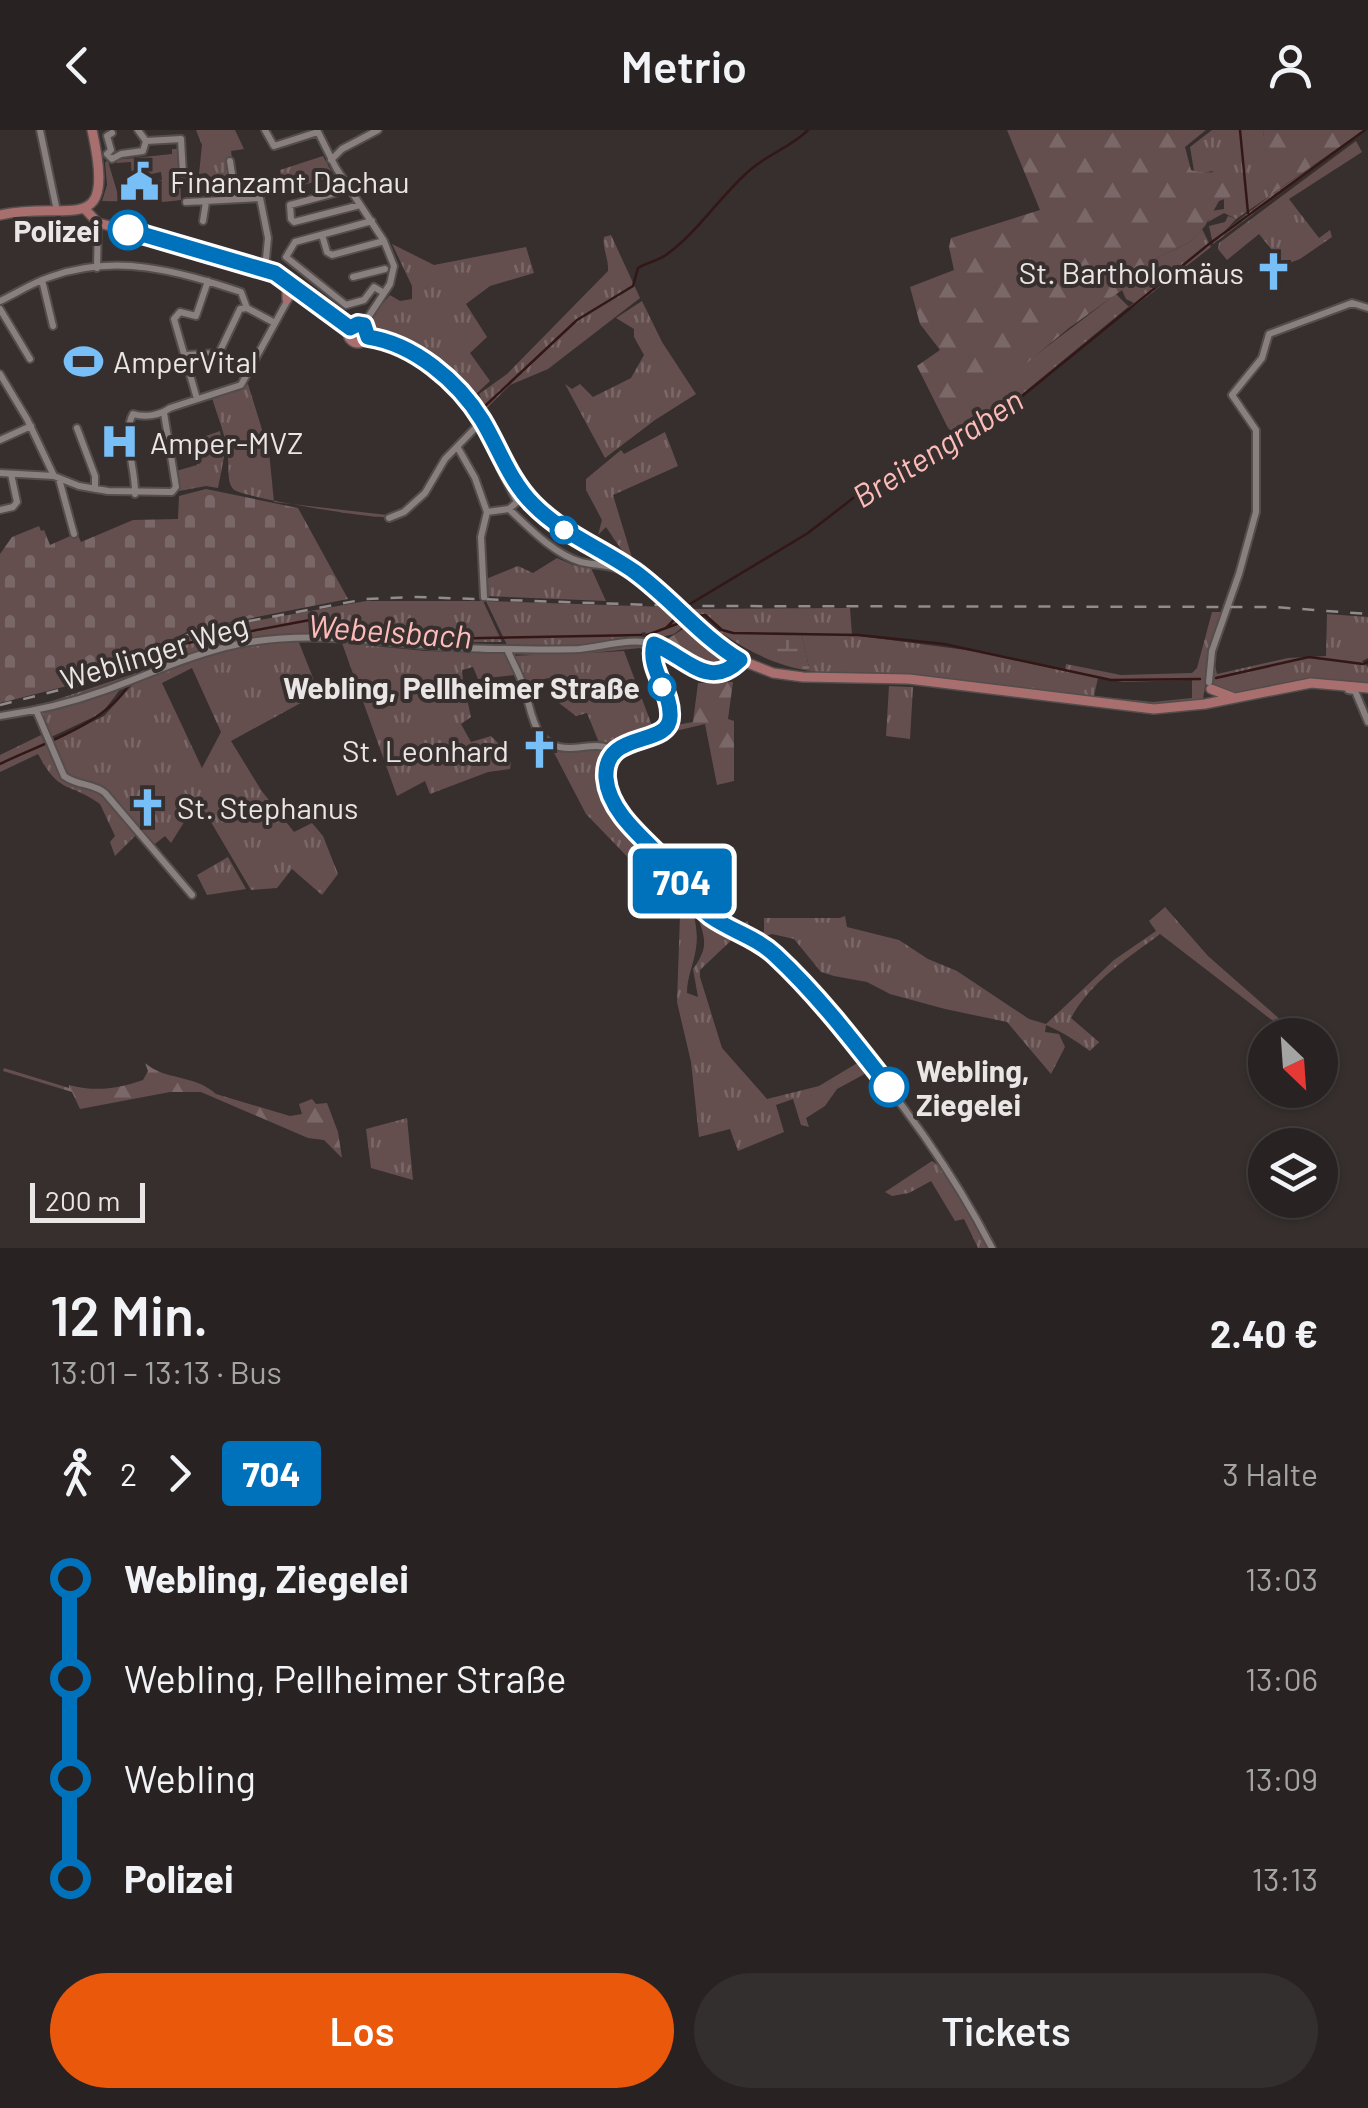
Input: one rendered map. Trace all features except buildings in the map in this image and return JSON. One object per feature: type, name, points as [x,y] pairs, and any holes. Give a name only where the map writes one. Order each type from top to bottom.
[{"type":"main road","points":[[0,215],[84,208],[94,199],[105,156],[92,130]]},
{"type":"main road","points":[[84,208],[98,223],[270,271],[296,285],[350,328]]},
{"type":"main road","points":[[270,271],[285,284],[287,299]]},
{"type":"main road","points":[[350,328],[364,325],[368,337]]},
{"type":"main road","points":[[350,328],[354,342],[368,337]]},
{"type":"main road","points":[[368,337],[401,347],[457,388],[473,407],[475,426],[534,505],[569,534],[637,577],[717,646],[773,673],[909,679],[1132,708],[1210,703],[1310,683],[1368,688]]},
{"type":"main road","points":[[1210,703],[1210,686],[1236,698]]},
{"type":"street","points":[[40,130],[57,212]]},
{"type":"street","points":[[105,156],[144,151],[146,142],[138,130]]},
{"type":"street","points":[[265,130],[274,146],[317,131],[331,160],[384,241],[395,269],[364,325]]},
{"type":"street","points":[[331,160],[342,148],[378,130]]},
{"type":"street","points":[[105,156],[111,150],[107,136],[115,132]]},
{"type":"street","points":[[146,142],[181,139],[183,175]]},
{"type":"street","points":[[230,161],[236,199]]},
{"type":"street","points":[[350,189],[290,205],[291,219],[294,222],[360,204]]},
{"type":"street","points":[[186,202],[256,196],[262,201],[270,271]]},
{"type":"street","points":[[204,221],[206,202]]},
{"type":"street","points":[[372,221],[295,242],[288,260],[346,305],[364,300],[374,287]]},
{"type":"street","points":[[97,268],[98,223]]},
{"type":"street","points":[[322,235],[328,254],[384,241]]},
{"type":"street","points":[[0,301],[42,280],[97,268],[155,266],[242,292],[247,308]]},
{"type":"street","points":[[353,277],[385,269]]},
{"type":"street","points":[[365,274],[384,293]]},
{"type":"street","points":[[42,280],[53,326]]},
{"type":"street","points":[[197,398],[175,314],[196,316],[208,282]]},
{"type":"street","points":[[135,494],[136,473],[128,424],[133,414],[164,413],[246,381],[273,322],[296,285]]},
{"type":"street","points":[[1210,686],[1212,650],[1240,574],[1256,512],[1256,430],[1232,394],[1262,358],[1269,334],[1352,304],[1368,308]]},
{"type":"street","points":[[186,355],[219,352],[240,309],[247,308],[273,322]]},
{"type":"street","points":[[0,309],[30,359]]},
{"type":"street","points":[[0,374],[57,477],[74,534]]},
{"type":"street","points":[[0,472],[57,477],[95,490],[135,494],[175,490],[164,413]]},
{"type":"street","points":[[0,440],[31,426]]},
{"type":"street","points":[[389,518],[404,512],[425,493],[446,459],[475,426]]},
{"type":"street","points":[[78,428],[95,476],[95,490]]},
{"type":"street","points":[[458,448],[476,478],[487,512],[482,537],[484,597]]},
{"type":"street","points":[[500,468],[517,499],[509,510]]},
{"type":"street","points":[[0,510],[17,502],[11,474]]},
{"type":"street","points":[[487,512],[509,510],[542,539],[579,561],[615,566],[637,577]]},
{"type":"street","name":"Weblinger Weg","points":[[0,716],[36,710],[128,682],[210,651],[282,638],[456,649],[654,644]]},
{"type":"street","points":[[654,644],[710,674],[722,674],[740,660]]},
{"type":"street","points":[[654,644],[655,668],[670,710],[670,722],[663,730],[615,751],[606,768],[606,783],[614,802],[708,914],[773,952],[872,1066],[934,1148],[992,1248]]},
{"type":"street","points":[[717,646],[732,668]]},
{"type":"street","points":[[507,649],[524,685],[534,725],[546,742],[566,748],[609,747],[615,751]]},
{"type":"street","points":[[1310,683],[1311,687],[1354,691],[1368,722]]},
{"type":"street","points":[[36,710],[64,776],[71,782],[101,789],[192,895]]},
{"type":"green space","points":[[196,130],[235,130],[244,149],[231,151],[231,182],[216,182],[206,173],[199,174],[202,145]]},
{"type":"green space","points":[[1007,130],[1206,130],[1185,147],[1191,170],[1223,173],[1233,187],[1230,197],[1219,201],[1205,226],[1190,242],[1155,259],[1122,290],[1069,328],[948,428],[917,366],[940,350],[920,324],[910,287],[954,270],[951,238],[1040,210]]},
{"type":"green space","points":[[1212,130],[1263,130],[1272,194],[1366,130],[1274,198],[1271,195],[1236,219],[1224,213],[1208,222],[1211,211],[1224,209],[1224,199],[1230,196],[1212,171],[1194,171],[1190,147]]},
{"type":"green space","points":[[1263,130],[1364,130],[1272,194],[1274,198],[1213,244],[1209,226],[1225,222],[1228,216],[1236,219],[1225,231],[1271,195]]},
{"type":"green space","points":[[1356,141],[1362,152],[1289,199],[1319,238],[1330,230],[1332,237],[1284,265],[1259,234],[1227,260],[1218,249],[1219,243]]},
{"type":"green space","points":[[172,149],[179,149],[181,200],[102,201],[107,185],[105,162],[108,161],[118,195],[131,193],[137,198],[141,196],[139,185],[162,180],[161,172],[132,178],[131,162],[114,160],[172,154]]},
{"type":"green space","points":[[323,156],[334,176],[283,191],[280,170]]},
{"type":"green space","points":[[1202,229],[1211,247],[1131,309],[1128,307],[999,413],[957,436],[948,428],[1116,294],[1129,307],[1134,303],[1126,299],[1122,290],[1155,259],[1190,242]]},
{"type":"green space","points":[[611,235],[640,298],[548,369],[510,385],[486,409],[479,394],[507,374],[608,271],[604,237]]},
{"type":"green space","points":[[392,244],[434,265],[526,247],[534,273],[490,286],[466,304],[487,337],[470,353],[490,381],[476,394],[482,413],[464,390],[374,334],[371,320],[368,321],[390,295],[400,301],[412,299],[412,286]]},
{"type":"green space","points":[[642,301],[662,342],[696,394],[605,458],[565,384],[572,389],[580,384],[593,397],[631,378],[644,355],[634,329],[616,318]]},
{"type":"green space","points":[[248,384],[269,452],[274,500],[241,493],[230,483],[226,443],[212,398]]},
{"type":"green space","points":[[220,431],[224,457],[218,488],[179,491],[176,471],[197,465],[192,441]]},
{"type":"green space","points":[[665,432],[678,466],[613,495],[633,561],[606,527],[598,535],[602,520],[586,490],[586,479],[621,450],[624,454]]},
{"type":"green space","points":[[430,485],[404,509],[386,517],[293,504],[387,515],[406,506]]},
{"type":"green space","points":[[206,489],[298,508],[348,599],[191,630],[87,681],[0,703],[0,554],[12,537],[39,526],[50,545],[77,533],[81,542],[133,520],[178,519],[179,496]]},
{"type":"green space","points":[[557,558],[591,568],[606,601],[485,596],[486,579],[518,566],[533,573]]},
{"type":"green space","points":[[366,601],[483,601],[502,642],[432,642],[502,645],[423,646],[311,636],[255,639],[195,654],[95,692],[28,709],[154,667],[168,657],[155,665],[148,653],[204,630]]},
{"type":"green space","points":[[486,601],[667,607],[684,626],[674,634],[649,640],[645,632],[641,633],[642,640],[574,647],[508,647]]},
{"type":"green space","points":[[850,608],[852,635],[981,652],[1065,670],[1066,664],[1121,675],[1192,673],[1197,668],[1212,612],[1223,612],[1203,699],[1152,706],[895,673],[810,671],[801,633],[733,632],[722,629],[706,614],[691,615],[681,609]],"holes":[[[1098,678],[1123,682],[1192,680],[1192,698],[1153,702],[1094,696]]]},
{"type":"green space","points":[[1327,614],[1368,617],[1368,658],[1362,661],[1368,667],[1368,686],[1342,681],[1241,694],[1217,691],[1213,682],[1214,661],[1217,674],[1288,658],[1326,656]]},
{"type":"green space","points":[[688,626],[723,660],[724,670],[703,668],[661,643]]},
{"type":"green space","points":[[722,629],[801,633],[810,671],[763,657],[720,632]]},
{"type":"green space","points":[[298,640],[319,693],[231,741],[261,790],[294,832],[312,823],[323,836],[338,874],[322,895],[292,869],[277,888],[251,890],[198,800],[171,843],[165,836],[151,847],[138,833],[115,856],[110,842],[115,836],[100,804],[59,782],[38,754],[0,772],[0,755],[41,735],[45,744],[49,743],[104,716],[135,682],[217,651]],"holes":[[[192,668],[221,732],[202,768],[162,683]]]},
{"type":"green space","points":[[342,643],[507,653],[514,675],[478,679],[473,667],[462,670],[471,717],[461,724],[471,742],[491,736],[500,745],[502,758],[511,762],[510,769],[488,772],[430,794],[425,781],[397,796]]},
{"type":"green space","points":[[647,646],[650,654],[640,648],[590,653],[624,651],[654,731],[616,746],[600,745],[587,713],[576,716],[559,703],[549,678],[544,679],[541,688],[527,694],[511,656],[533,655],[512,654],[515,651]]},
{"type":"green space","points":[[733,682],[728,719],[734,721],[734,781],[717,785],[705,724],[667,733],[671,726],[693,722],[698,683]]},
{"type":"green space","points":[[889,686],[913,687],[910,739],[886,736]]},
{"type":"green space","points":[[122,687],[102,713],[49,738],[40,715],[43,712]]},
{"type":"green space","points":[[551,747],[606,749],[600,776],[605,803],[652,850],[681,886],[691,906],[696,948],[687,993],[698,997],[693,969],[704,945],[696,906],[738,934],[700,970],[700,977],[722,1048],[767,1099],[819,1086],[864,1059],[872,1070],[837,1089],[825,1106],[806,1118],[809,1127],[801,1125],[793,1099],[776,1105],[784,1132],[738,1151],[730,1129],[699,1137],[691,1062],[677,1002],[680,915],[586,814]]},
{"type":"green space","points":[[228,857],[246,889],[207,895],[197,875]]},
{"type":"green space","points":[[1165,907],[1208,956],[1278,1018],[1269,1018],[1160,934],[1099,982],[1071,1018],[1099,1042],[1090,1051],[1046,1025],[1045,1032],[1059,1034],[1065,1047],[1051,1074],[1007,1022],[945,1009],[890,994],[867,982],[821,972],[794,939],[772,934],[759,938],[735,927],[748,921],[749,932],[764,932],[764,918],[845,916],[847,927],[899,940],[928,959],[957,971],[1029,1019],[1046,1024],[1114,960],[1156,931],[1149,921]]},
{"type":"green space","points":[[145,1063],[162,1073],[199,1083],[216,1094],[290,1116],[302,1114],[299,1104],[312,1099],[316,1104],[327,1103],[342,1158],[324,1140],[308,1138],[201,1092],[170,1092],[80,1109],[72,1092],[3,1071],[4,1068],[69,1088],[106,1089],[143,1080],[148,1071]]},
{"type":"green space","points":[[407,1118],[413,1180],[371,1168],[366,1129]]},
{"type":"green space","points":[[932,1161],[940,1166],[989,1248],[978,1248],[964,1219],[955,1221],[931,1181],[909,1193],[892,1196],[885,1192]]},
{"type":"waterway","points":[[485,406],[577,320],[633,286],[638,268],[678,246],[750,170],[808,130]]},
{"type":"waterway","points":[[1240,130],[1248,213]]},
{"type":"waterway","name":"Breitengraben","points":[[690,604],[808,533],[874,482],[926,458],[947,442],[999,415],[1209,244],[1365,130]]},
{"type":"waterway","name":"Webelsbach","points":[[692,617],[705,615],[722,630],[733,633],[858,635],[944,644],[1111,680],[1200,679]]},
{"type":"waterway","name":"Breitengraben","points":[[666,628],[678,616]]},
{"type":"waterway","name":"Webelsbach","points":[[134,678],[177,645],[310,620],[431,639],[641,635]]},
{"type":"waterway","name":"Breitengraben","points":[[647,635],[685,621]]},
{"type":"waterway","name":"Webelsbach","points":[[1216,678],[1309,657],[1368,662]]},
{"type":"waterway","name":"Webelsbach","points":[[0,764],[89,722],[119,698],[129,684]]},
{"type":"railway","points":[[0,705],[83,684],[196,631],[366,599],[417,597],[681,606],[1274,607],[1368,614]]},
{"type":"bus line","name":"704","points":[[128,230],[266,268],[296,285],[350,328],[364,325],[368,337],[401,347],[432,366],[462,393],[516,484],[547,518],[632,570],[707,638],[740,660],[727,672],[714,675],[654,644],[655,668],[670,710],[670,722],[663,730],[615,751],[606,768],[606,783],[630,824],[674,870],[703,909],[773,952],[889,1087]]},
{"type":"place","name":"Finanzamt Dachau","points":[[140,181]]},
{"type":"place","name":"Polizei","points":[[128,230]]},
{"type":"place","name":"St. Bartholomäus","points":[[1274,272]]},
{"type":"place","name":"AmperVital","points":[[83,361]]},
{"type":"place","name":"Amper-MVZ","points":[[120,442]]},
{"type":"place","name":"Webling, Pellheimer Straße","points":[[662,687]]},
{"type":"place","name":"St. Leonhard","points":[[539,750]]},
{"type":"place","name":"St. Stephanus","points":[[147,807]]},
{"type":"place","name":"Webling, Ziegelei","points":[[889,1087]]}]
